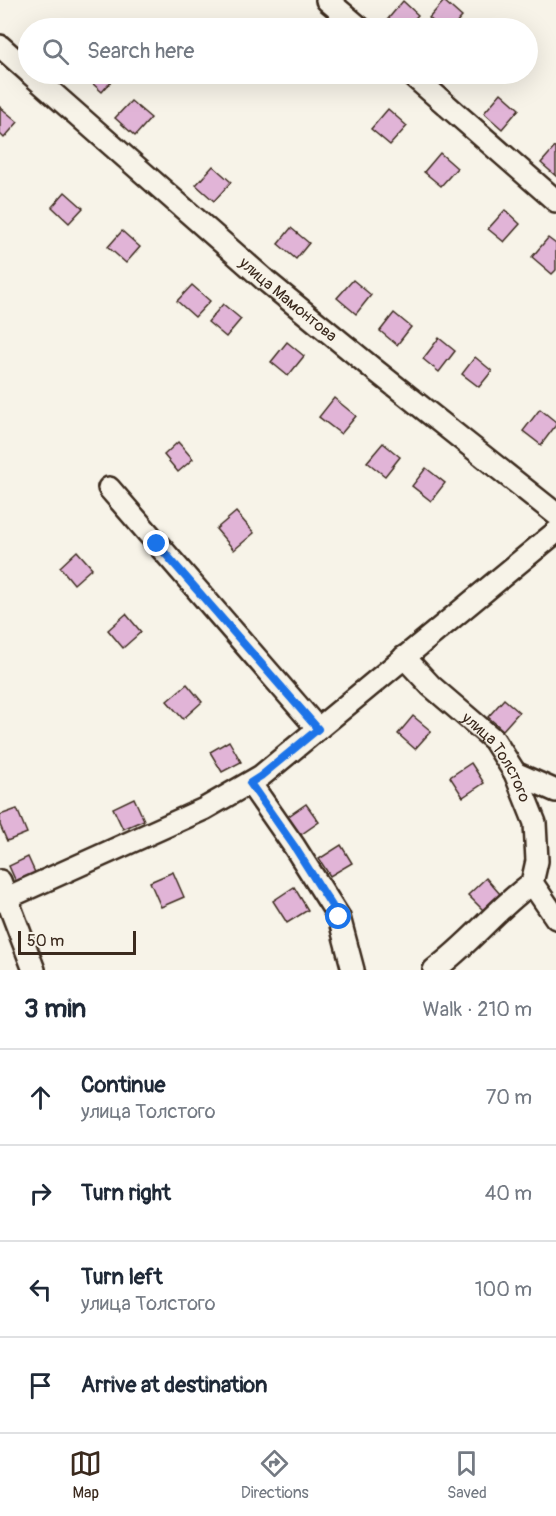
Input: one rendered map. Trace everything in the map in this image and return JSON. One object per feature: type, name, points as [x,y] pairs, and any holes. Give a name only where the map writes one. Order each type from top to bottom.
[{"type":"street","points":[[327,0],[348,18]]},
{"type":"street","name":"улица Мамонтова","points":[[0,46],[18,62]]},
{"type":"street","name":"улица Мамонтова","points":[[44,84],[266,280],[556,514]]},
{"type":"street","points":[[422,84],[556,201]]},
{"type":"street","points":[[109,488],[318,729]]},
{"type":"street","points":[[34,970],[2,893],[204,809],[261,776],[556,532]]},
{"type":"street","name":"улица Толстого","points":[[404,657],[431,686],[494,740],[515,773],[535,823],[537,861],[532,883]]},
{"type":"street","points":[[515,773],[556,790]]},
{"type":"street","points":[[250,783],[339,917],[353,970]]},
{"type":"street","points":[[434,970],[532,883],[556,918]]},
{"type":"building","points":[[403,1],[418,15],[415,18],[389,18]]},
{"type":"building","points":[[444,1],[462,17],[461,18],[429,18]]},
{"type":"building","points":[[93,84],[109,84],[102,92]]},
{"type":"building","points":[[501,93],[519,109],[502,129],[484,113]]},
{"type":"building","points":[[131,101],[151,118],[135,136],[115,118]]},
{"type":"building","points":[[0,107],[18,122],[4,138],[0,134]]},
{"type":"building","points":[[388,109],[407,126],[390,145],[371,129]]},
{"type":"building","points":[[556,148],[556,176],[541,163]]},
{"type":"building","points":[[440,153],[457,168],[441,186],[424,172]]},
{"type":"building","points":[[213,166],[231,182],[214,201],[196,185]]},
{"type":"building","points":[[65,192],[83,208],[69,223],[52,207]]},
{"type":"building","points":[[505,210],[520,224],[504,242],[488,229]]},
{"type":"building","points":[[291,228],[309,243],[296,259],[278,244]]},
{"type":"building","points":[[122,231],[140,247],[126,263],[108,247]]},
{"type":"building","points":[[548,238],[556,244],[556,270],[552,274],[532,257]]},
{"type":"building","points":[[353,280],[371,295],[356,314],[337,298]]},
{"type":"building","points":[[192,285],[210,301],[195,317],[177,301]]},
{"type":"building","points":[[223,304],[241,319],[226,337],[208,322]]},
{"type":"building","points":[[394,313],[411,327],[397,345],[380,331]]},
{"type":"building","points":[[439,338],[455,351],[439,372],[423,359]]},
{"type":"building","points":[[287,342],[304,356],[288,376],[271,362]]},
{"type":"building","points":[[475,357],[492,371],[479,387],[462,374]]},
{"type":"building","points":[[334,398],[356,416],[341,434],[319,417]]},
{"type":"building","points":[[540,409],[556,422],[541,445],[523,431]]},
{"type":"building","points":[[178,442],[193,459],[178,472],[164,455]]},
{"type":"building","points":[[383,443],[400,457],[385,476],[367,462]]},
{"type":"building","points":[[426,468],[445,483],[431,501],[412,486]]},
{"type":"building","points":[[236,512],[254,533],[234,550],[216,529]]},
{"type":"building","points":[[77,551],[92,568],[74,584],[60,567]]},
{"type":"building","points":[[126,614],[141,632],[123,648],[108,630]]},
{"type":"building","points":[[187,684],[202,702],[183,719],[167,701]]},
{"type":"building","points":[[504,699],[519,712],[503,730],[488,717]]},
{"type":"building","points":[[413,716],[431,731],[415,749],[398,734]]},
{"type":"building","points":[[229,741],[241,762],[222,772],[210,752]]},
{"type":"building","points":[[471,763],[484,783],[463,797],[450,777]]},
{"type":"building","points":[[134,798],[144,820],[123,829],[113,808]]},
{"type":"building","points":[[306,804],[319,822],[299,836],[286,818]]},
{"type":"building","points":[[17,809],[27,833],[7,841],[0,825],[0,815]]},
{"type":"building","points":[[341,845],[352,863],[330,876],[319,859]]},
{"type":"building","points":[[28,857],[37,877],[18,886],[9,866]]},
{"type":"building","points":[[173,872],[184,897],[161,907],[150,882]]},
{"type":"building","points":[[486,878],[500,894],[483,910],[468,895]]},
{"type":"building","points":[[294,887],[308,910],[287,923],[273,901]]},
{"type":"route","points":[[157,544],[318,729],[250,783],[339,917]]}]
